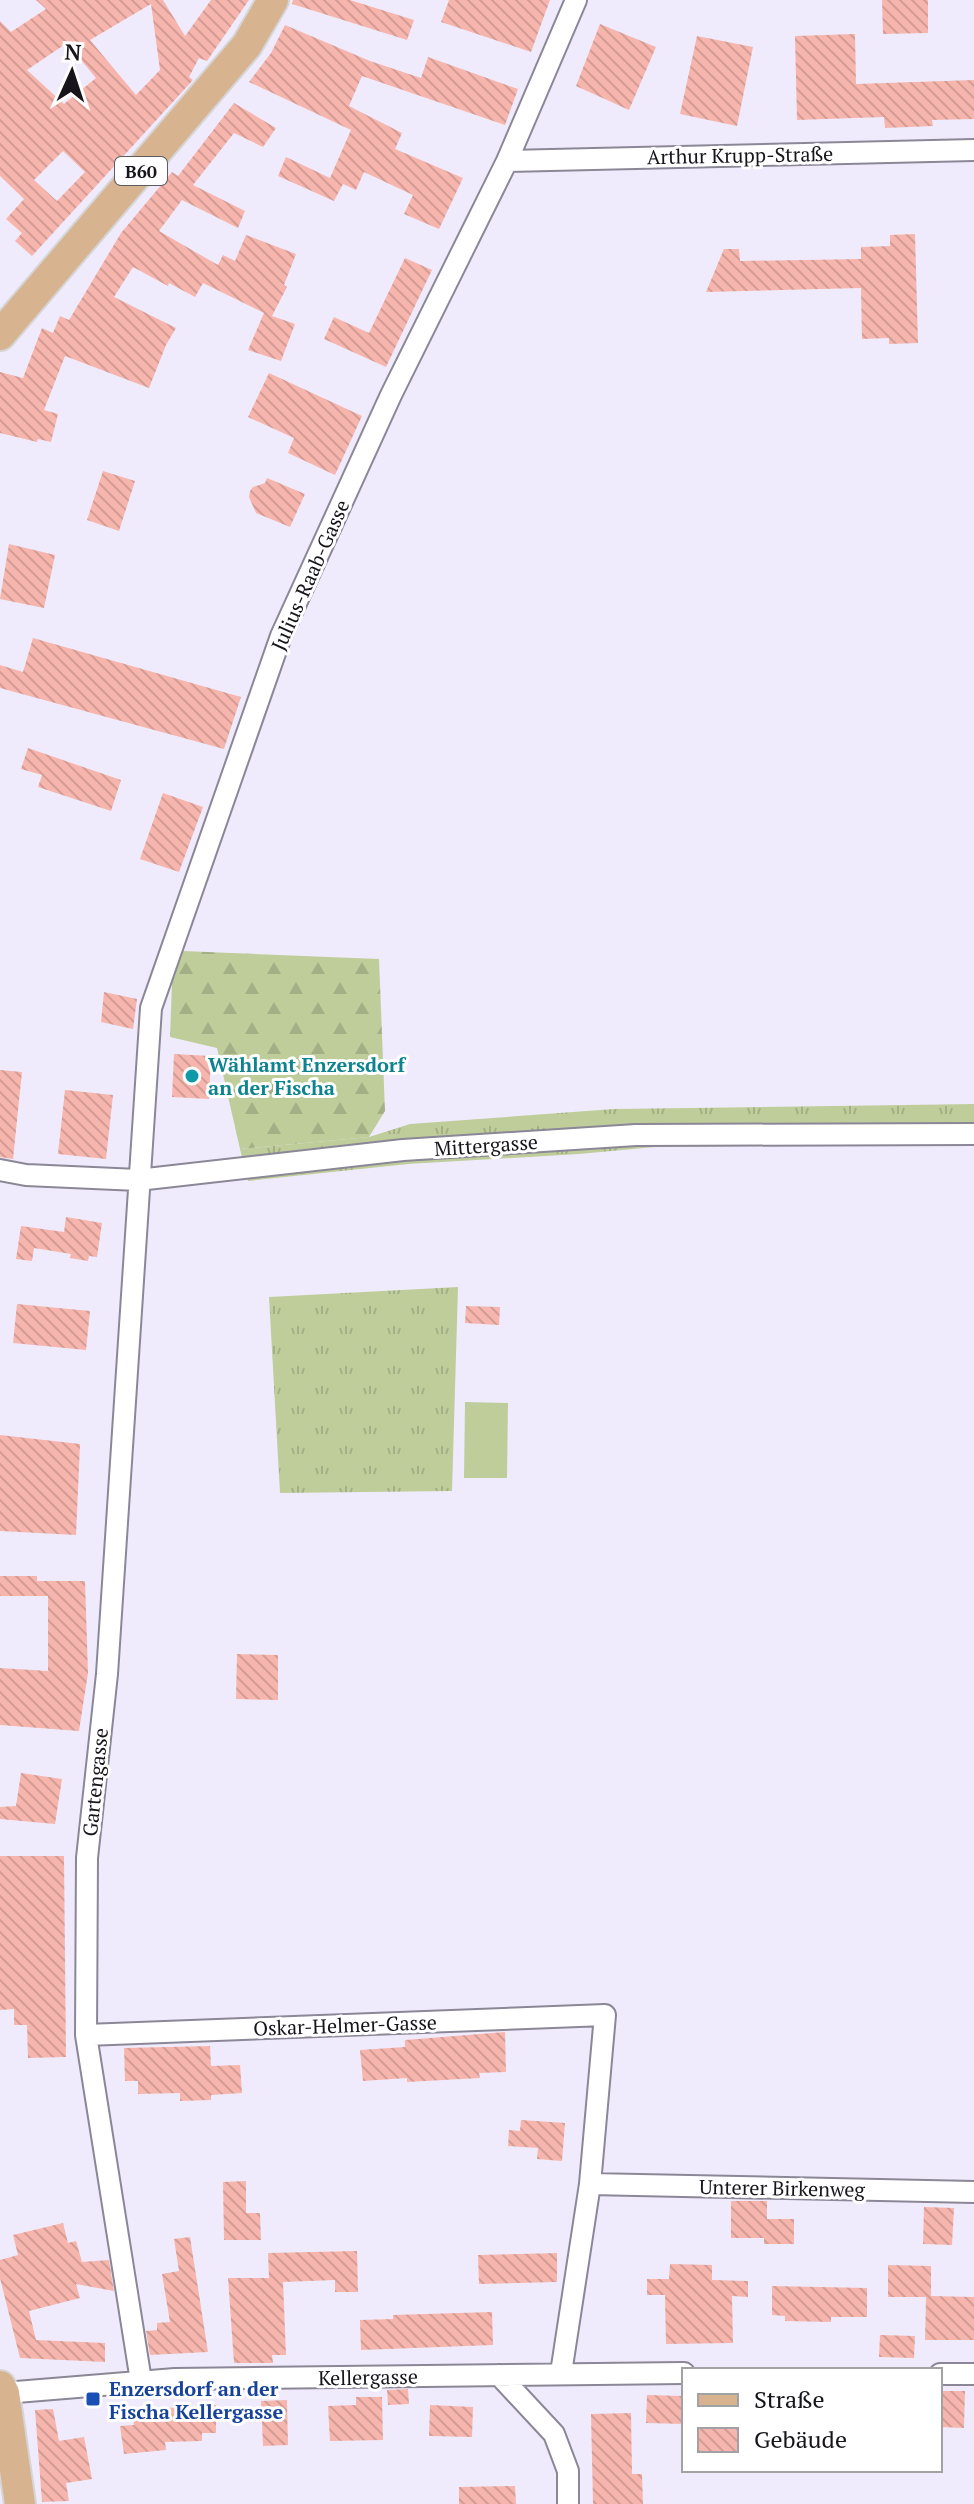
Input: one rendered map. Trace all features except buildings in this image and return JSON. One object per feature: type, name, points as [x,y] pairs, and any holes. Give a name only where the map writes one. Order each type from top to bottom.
[{"type":"main road","name":"B60","points":[[0,335],[247,45],[273,0]]},
{"type":"main road","points":[[2,2389],[20,2504]]},
{"type":"street","name":"Julius-Raab-Gasse","points":[[138,1180],[151,1008],[281,636],[391,395],[507,161],[576,0]]},
{"type":"street","name":"Arthur Krupp-Straße","points":[[507,161],[974,150]]},
{"type":"street","name":"Mittergasse","points":[[0,1170],[26,1175],[138,1180],[403,1150],[636,1135],[974,1134]]},
{"type":"street","name":"Gartengasse","points":[[138,1180],[107,1674],[87,1858],[86,2035],[141,2381]]},
{"type":"street","name":"Oskar-Helmer-Gasse","points":[[86,2035],[605,2015],[590,2184]]},
{"type":"street","name":"Unterer Birkenweg","points":[[590,2184],[974,2192]]},
{"type":"street","points":[[561,2373],[590,2184]]},
{"type":"street","name":"Kellergasse","points":[[2,2389],[141,2381],[682,2373]]},
{"type":"street","points":[[942,2374],[974,2374]]},
{"type":"street","points":[[499,2375],[554,2434],[568,2471],[568,2504]]},
{"type":"green space","points":[[183,951],[379,959],[385,1111],[369,1137],[240,1149],[217,1048],[170,1037],[172,983]]},
{"type":"green space","points":[[974,1104],[974,1144],[655,1147],[408,1164],[248,1181],[240,1149],[369,1137],[410,1124],[614,1109]]},
{"type":"green space","points":[[458,1287],[452,1491],[280,1493],[269,1297]]},
{"type":"green space","points":[[465,1402],[508,1403],[507,1478],[464,1478]]},
{"type":"place","name":"Wählamt Enzersdorf an der Fischa","points":[[192,1076]]},
{"type":"place","name":"Enzersdorf an der Fischa Kellergasse","points":[[93,2399]]}]
